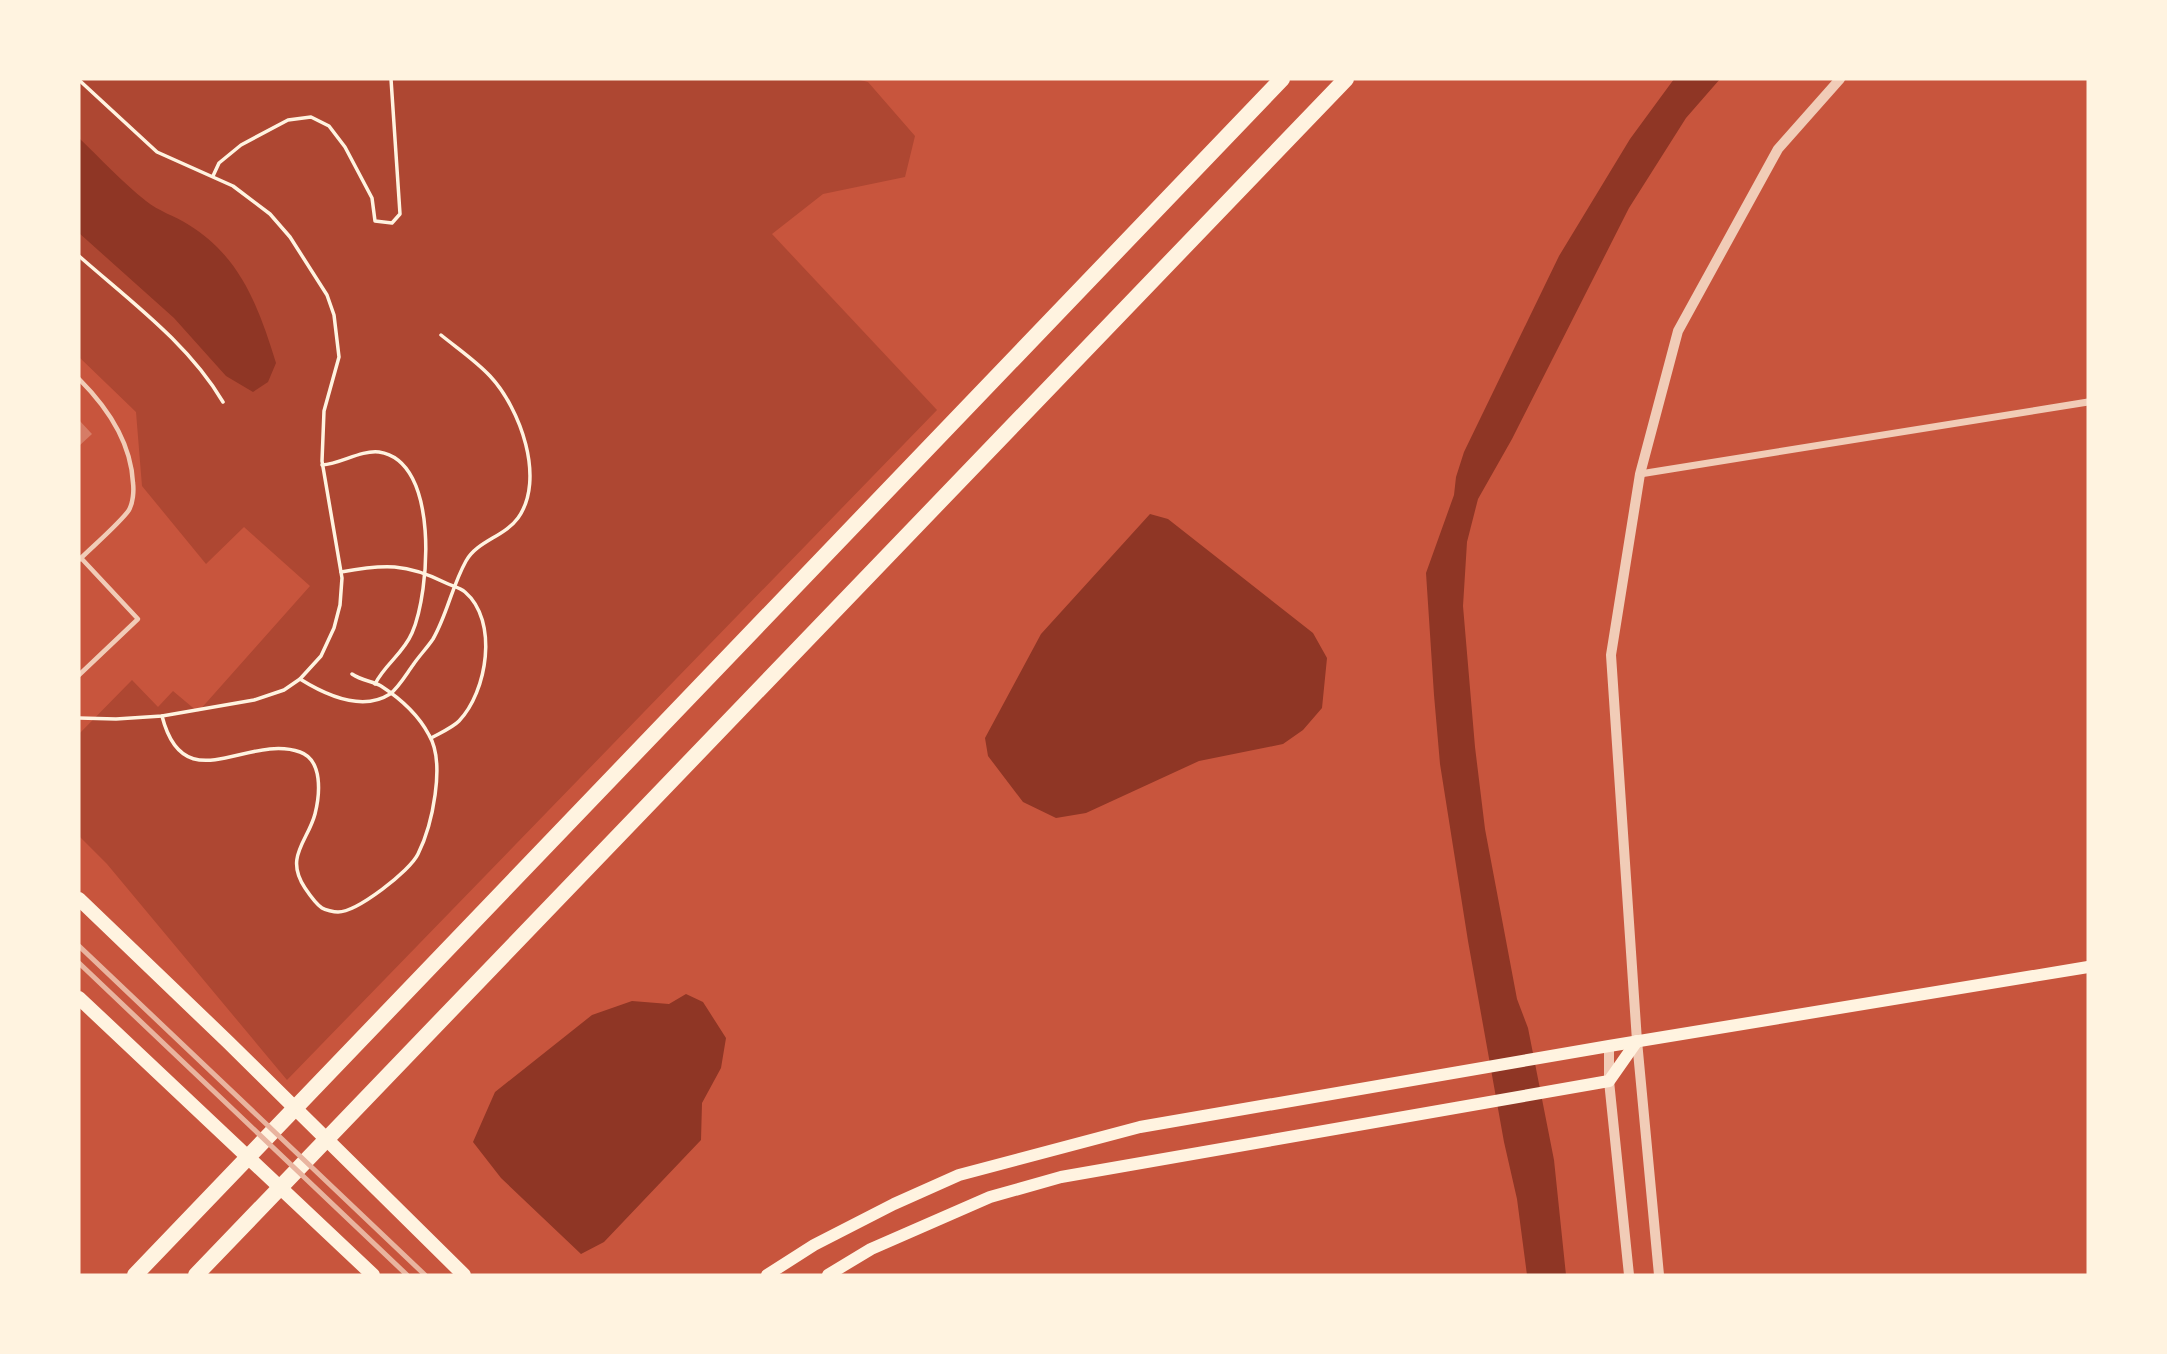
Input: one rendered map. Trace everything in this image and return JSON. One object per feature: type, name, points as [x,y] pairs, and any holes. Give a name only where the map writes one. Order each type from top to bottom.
[{"type":"highway","points":[[135,1275],[1282,79]]},
{"type":"highway","points":[[196,1275],[1346,79]]},
{"type":"main road","points":[[79,899],[464,1275]]},
{"type":"main road","points":[[767,1275],[814,1245],[960,1175],[1140,1127],[2088,967]]},
{"type":"main road","points":[[79,998],[373,1275]]},
{"type":"main road","points":[[828,1275],[871,1249],[990,1197],[1061,1177],[1609,1081],[1637,1041]]},
{"type":"street","points":[[1659,1275],[1637,1041],[1611,655],[1640,474],[1678,331],[1778,149],[1840,79]]},
{"type":"street","points":[[1640,474],[2088,402]]},
{"type":"street","points":[[1609,1046],[1609,1081],[1629,1275]]},
{"type":"lane","points":[[79,379],[103,406],[120,432],[132,464],[134,490],[130,509],[80,559],[138,619],[79,676]]},
{"type":"path","points":[[213,176],[219,163],[241,145],[288,120],[311,117],[329,126],[345,147],[372,198],[375,221],[392,223],[400,214],[391,79]]},
{"type":"path","points":[[79,80],[158,152],[233,186],[270,214],[290,237],[327,295],[334,315],[339,357],[324,411],[322,465],[341,572],[340,605],[334,628],[321,656],[300,679],[284,690],[254,700],[162,716],[79,718]]},
{"type":"path","points":[[79,256],[189,356],[210,380],[223,402]]},
{"type":"path","points":[[300,679],[323,693],[353,700],[367,701],[390,694],[433,639],[454,587],[473,550],[510,528],[527,503],[531,486],[522,433],[509,402],[490,376],[441,335]]},
{"type":"path","points":[[322,465],[377,452],[394,457],[418,488],[426,547],[419,611],[413,632],[400,654],[388,663],[375,684]]},
{"type":"path","points":[[341,572],[396,565],[425,572],[463,591],[475,603],[486,640],[484,666],[473,700],[458,722],[431,737]]},
{"type":"path","points":[[162,716],[166,732],[175,748],[186,758],[202,761],[281,749],[301,752],[312,759],[317,770],[315,815],[304,836],[297,867],[302,883],[321,908],[338,912],[361,904],[400,875],[417,857],[433,804],[437,764],[431,737],[404,702],[380,685],[352,674]]},
{"type":"shaded area","points":[[79,79],[856,79],[868,82],[915,136],[905,177],[823,194],[772,234],[937,410],[287,1080],[107,864],[79,836],[79,734],[132,680],[158,707],[173,691],[198,712],[310,586],[244,527],[206,564],[142,486],[136,412],[79,357]]},
{"type":"shaded area","points":[[1674,79],[1720,79],[1686,118],[1629,208],[1512,439],[1478,499],[1467,542],[1463,606],[1485,829],[1517,999],[1528,1028],[1554,1160],[1566,1275],[1527,1275],[1517,1199],[1504,1142],[1468,941],[1440,764],[1426,573],[1454,495],[1456,477],[1464,452],[1559,256],[1630,139]]},
{"type":"shaded area","points":[[79,138],[137,194],[207,238],[235,268],[255,304],[276,363],[268,382],[253,392],[226,376],[174,318],[79,233]]},
{"type":"shaded area","points":[[1150,514],[1168,519],[1313,633],[1327,658],[1322,708],[1303,730],[1283,744],[1199,761],[1086,813],[1056,818],[1023,802],[988,756],[985,738],[1041,634]]},
{"type":"shaded area","points":[[686,994],[703,1002],[726,1038],[721,1068],[702,1103],[701,1140],[604,1242],[581,1254],[501,1178],[473,1142],[495,1092],[592,1015],[632,1001],[669,1004]]},
{"type":"building","points":[[79,420],[92,434],[79,446]]},
{"type":"railway","points":[[79,946],[425,1275]]},
{"type":"railway","points":[[79,963],[407,1275]]}]
